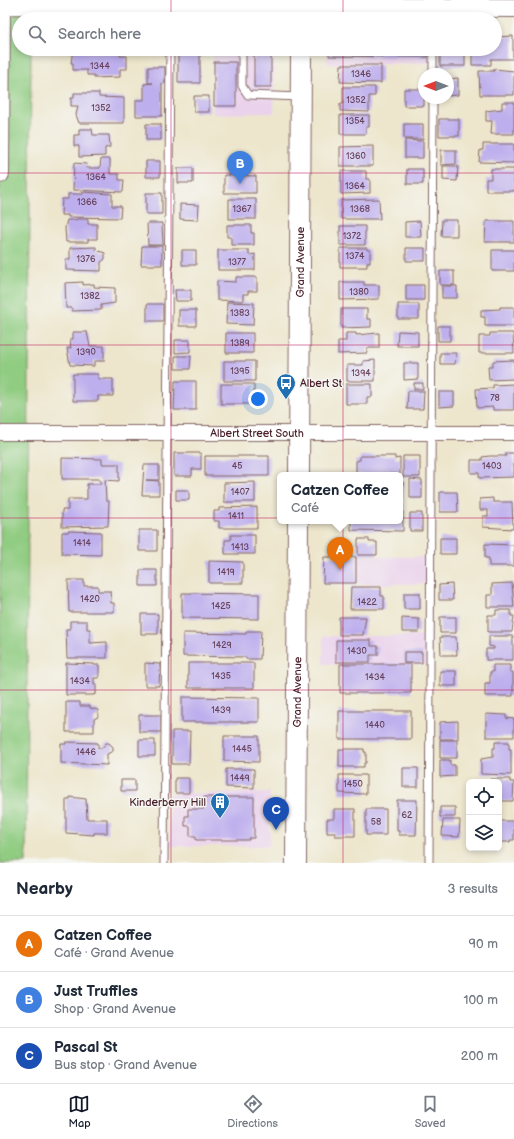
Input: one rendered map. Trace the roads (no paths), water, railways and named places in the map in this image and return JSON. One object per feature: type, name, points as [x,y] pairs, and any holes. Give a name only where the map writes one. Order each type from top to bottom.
[{"type":"main road","name":"Grand Avenue","points":[[299,472],[301,56]]},
{"type":"main road","name":"Grand Avenue","points":[[296,863],[298,524]]},
{"type":"street","points":[[0,174],[1,4],[257,10],[434,7],[514,8]]},
{"type":"street","name":"Albert Street South","points":[[0,433],[514,433]]},
{"type":"lane","points":[[164,863],[170,56]]},
{"type":"lane","points":[[242,56],[242,86],[248,95],[301,97]]},
{"type":"lane","points":[[433,56],[433,68]]},
{"type":"lane","points":[[429,863],[433,104]]},
{"type":"place","name":"Just Truffles","points":[[240,184]]},
{"type":"place","name":"Albert St","points":[[286,400]]},
{"type":"place","name":"Catzen Coffee","points":[[340,570]]},
{"type":"place","name":"Kinderberry Hill","points":[[220,819]]},
{"type":"place","name":"Pascal St","points":[[276,830]]}]
